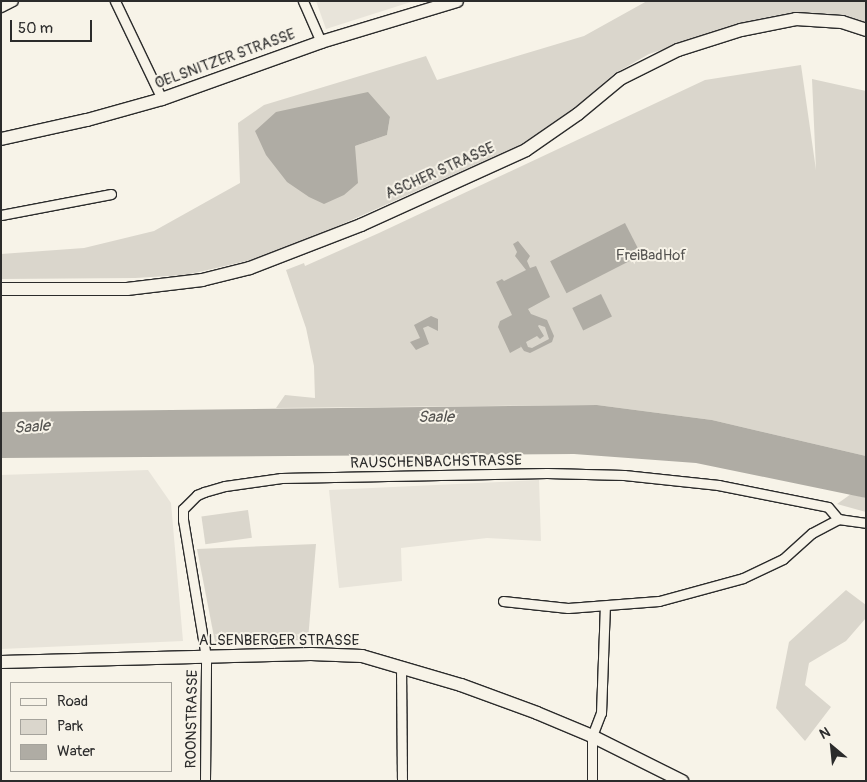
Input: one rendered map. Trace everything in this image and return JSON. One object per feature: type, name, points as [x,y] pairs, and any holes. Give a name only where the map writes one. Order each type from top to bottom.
[{"type":"street","points":[[1,7],[13,1]]},
{"type":"street","points":[[115,1],[162,99]]},
{"type":"street","points":[[303,1],[321,42]]},
{"type":"street","name":"OELSNITZER STRASSE","points":[[1,139],[87,120],[162,99],[321,42],[457,1]]},
{"type":"street","name":"ASCHER STRASSE","points":[[1,289],[128,290],[202,280],[250,268],[361,225],[526,150],[578,114],[620,79],[678,50],[742,30],[796,19],[842,22],[866,30]]},
{"type":"street","points":[[1,215],[111,194]]},
{"type":"street","name":"RAUSCHENBACHSTRASSE","points":[[206,657],[183,509],[197,495],[226,486],[281,478],[547,473],[624,475],[718,485],[828,506],[838,519]]},
{"type":"street","points":[[503,601],[568,608],[659,600],[743,578],[783,559],[812,533],[838,519],[853,519],[866,523]]},
{"type":"street","points":[[592,781],[592,736],[601,713],[605,606]]},
{"type":"street","name":"ALSENBERGER STRASSE","points":[[1,662],[346,654],[400,666],[537,713],[592,736],[682,781]]},
{"type":"street","name":"ROONSTRASSE","points":[[205,781],[206,657]]},
{"type":"street","points":[[400,666],[402,781]]},
{"type":"shaded area","points":[[316,1],[414,1],[326,29]]},
{"type":"shaded area","points":[[148,470],[171,503],[183,641],[1,649],[1,475]]},
{"type":"shaded area","points":[[539,480],[541,541],[487,538],[401,548],[402,581],[339,588],[329,490]]},
{"type":"green space","points":[[647,1],[866,1],[866,23],[844,15],[797,13],[737,25],[649,54],[614,74],[572,110],[520,145],[293,246],[255,259],[186,275],[135,278],[1,279],[1,254],[84,248],[154,231],[240,183],[238,123],[264,105],[426,56],[437,80],[584,36]],"holes":[[[390,117],[387,135],[355,146]]]},
{"type":"green space","name":"FreiBadHof","points":[[801,65],[816,170],[812,79],[866,91],[866,456],[712,420],[597,405],[276,408],[285,395],[315,398],[314,366],[306,328],[286,270],[304,263],[305,266],[379,233],[705,80]]},
{"type":"green space","points":[[851,494],[866,498],[866,512],[837,504]]},
{"type":"green space","points":[[248,510],[252,538],[205,544],[201,517]]},
{"type":"green space","points":[[316,544],[308,640],[215,642],[197,549]]},
{"type":"green space","points":[[846,590],[866,605],[866,618],[846,641],[809,663],[805,685],[831,707],[805,741],[776,708],[789,642]]},
{"type":"water","points":[[368,92],[390,117],[387,135],[355,146],[358,183],[344,195],[324,204],[309,197],[287,182],[266,155],[255,131],[276,112]]},
{"type":"water","points":[[625,223],[641,255],[566,293],[550,261]]},
{"type":"water","points":[[518,241],[530,256],[527,261],[530,268],[536,266],[550,297],[528,309],[531,314],[547,320],[554,336],[552,342],[530,353],[524,351],[520,345],[521,347],[510,353],[498,327],[500,321],[512,315],[496,282],[502,279],[504,281],[526,270],[515,256],[517,252],[513,244]],"holes":[[[538,326],[545,327],[549,339],[532,348],[528,347],[526,342],[537,336],[540,339],[544,336]]]},
{"type":"water","points":[[601,294],[612,316],[583,330],[572,308]]},
{"type":"water","points":[[431,316],[438,319],[438,331],[428,326],[423,328],[429,344],[416,350],[410,342],[420,338],[414,325]]},
{"type":"water","name":"Saale","points":[[597,405],[712,420],[866,456],[866,498],[696,463],[574,454],[1,458],[1,412]]}]
